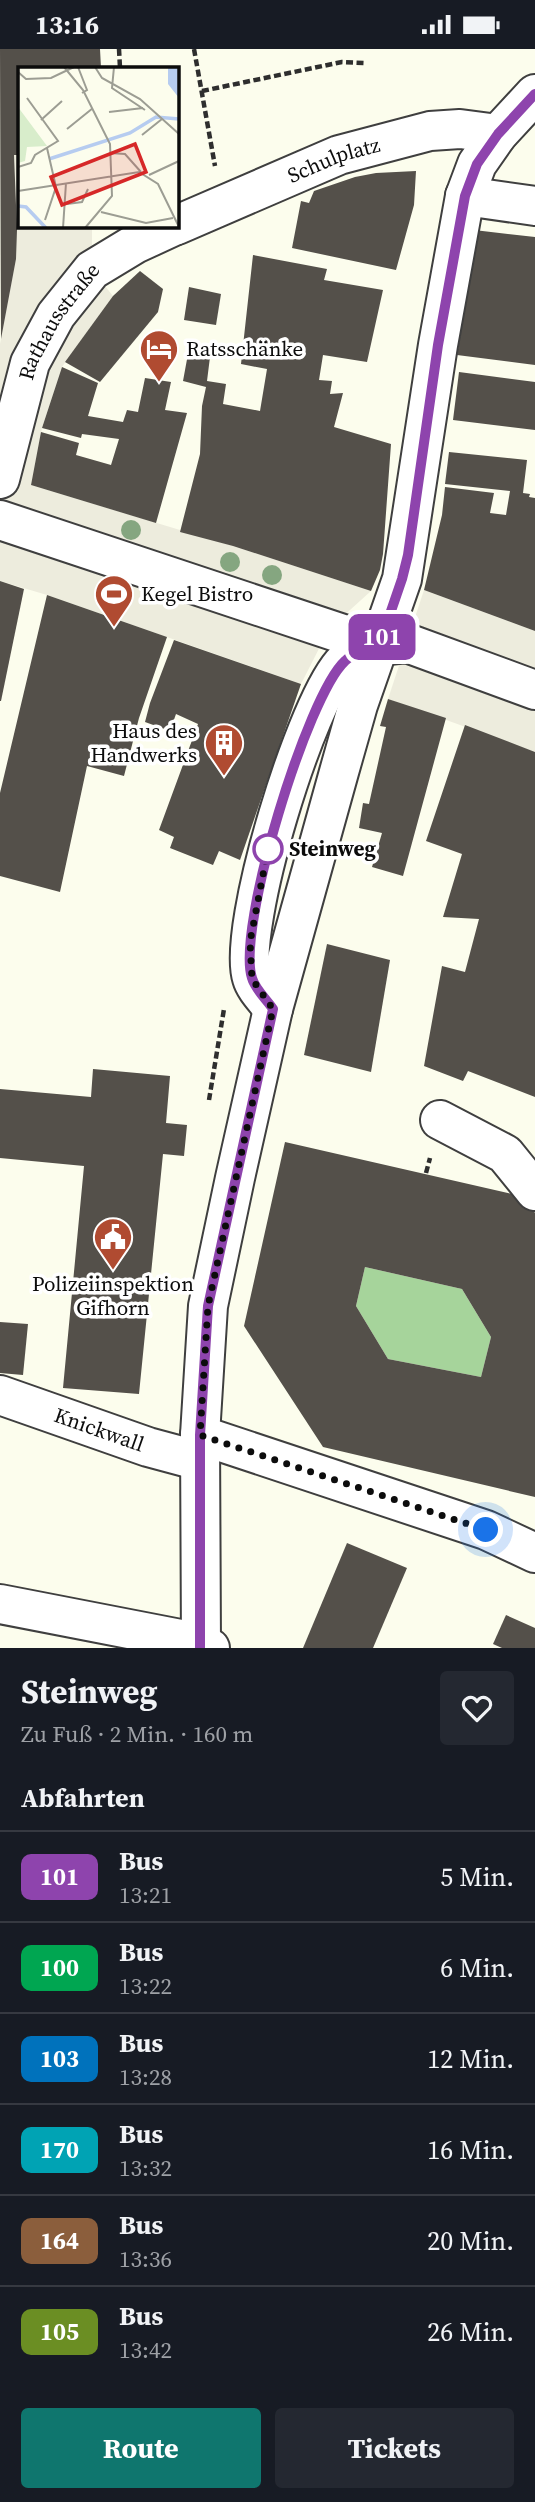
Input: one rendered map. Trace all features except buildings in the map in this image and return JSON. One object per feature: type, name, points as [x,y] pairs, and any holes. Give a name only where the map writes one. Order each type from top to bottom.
[{"type":"street","points":[[0,1604],[204,1646],[200,1448],[208,1306],[273,1009],[358,705],[408,555],[438,345],[465,196],[477,164],[498,134],[535,94]]},
{"type":"street","name":"Schulplatz","points":[[178,223],[339,155],[379,129],[460,129],[498,134]]},
{"type":"street","points":[[465,196],[535,206]]},
{"type":"street","name":"Rathausstraße","points":[[0,479],[30,363],[56,315],[92,270],[168,227]]},
{"type":"street","points":[[0,520],[379,646],[407,643],[535,690]]},
{"type":"street","points":[[440,1120],[505,1154],[535,1191]]},
{"type":"street","name":"Knickwall","points":[[0,1395],[148,1447],[200,1448],[486,1530],[535,1553]]},
{"type":"path","points":[[119,49],[120,67]]},
{"type":"path","points":[[194,49],[224,205]]},
{"type":"path","points":[[202,91],[342,62],[364,63]]},
{"type":"green space","points":[[365,1267],[462,1289],[491,1337],[481,1377],[388,1359],[356,1306]]},
{"type":"shaded area","points":[[14,155],[18,155],[18,227],[92,227],[92,270],[113,296],[62,367],[42,428],[31,485],[371,591],[329,629],[301,684],[0,581],[0,344],[16,259]]},
{"type":"shaded area","points":[[424,590],[535,631],[535,752],[388,699]]},
{"type":"bus line","name":"101","points":[[200,1648],[200,1435],[208,1306],[273,1009],[252,979],[250,942],[268,849],[313,713],[344,661],[359,652],[379,646],[393,607],[408,555],[438,345],[465,196],[477,164],[498,134],[535,94]]},
{"type":"place","name":"Ratsschänke","points":[[159,383]]},
{"type":"place","name":"Kegel Bistro","points":[[114,628]]},
{"type":"place","name":"Haus des Handwerks","points":[[224,777]]},
{"type":"place","name":"Steinweg","points":[[268,849]]},
{"type":"place","name":"Polizeiinspektion Gifhorn","points":[[113,1271]]},
{"type":"route","points":[[268,849],[250,942],[252,979],[273,1009],[208,1306],[200,1435],[486,1530]]}]
